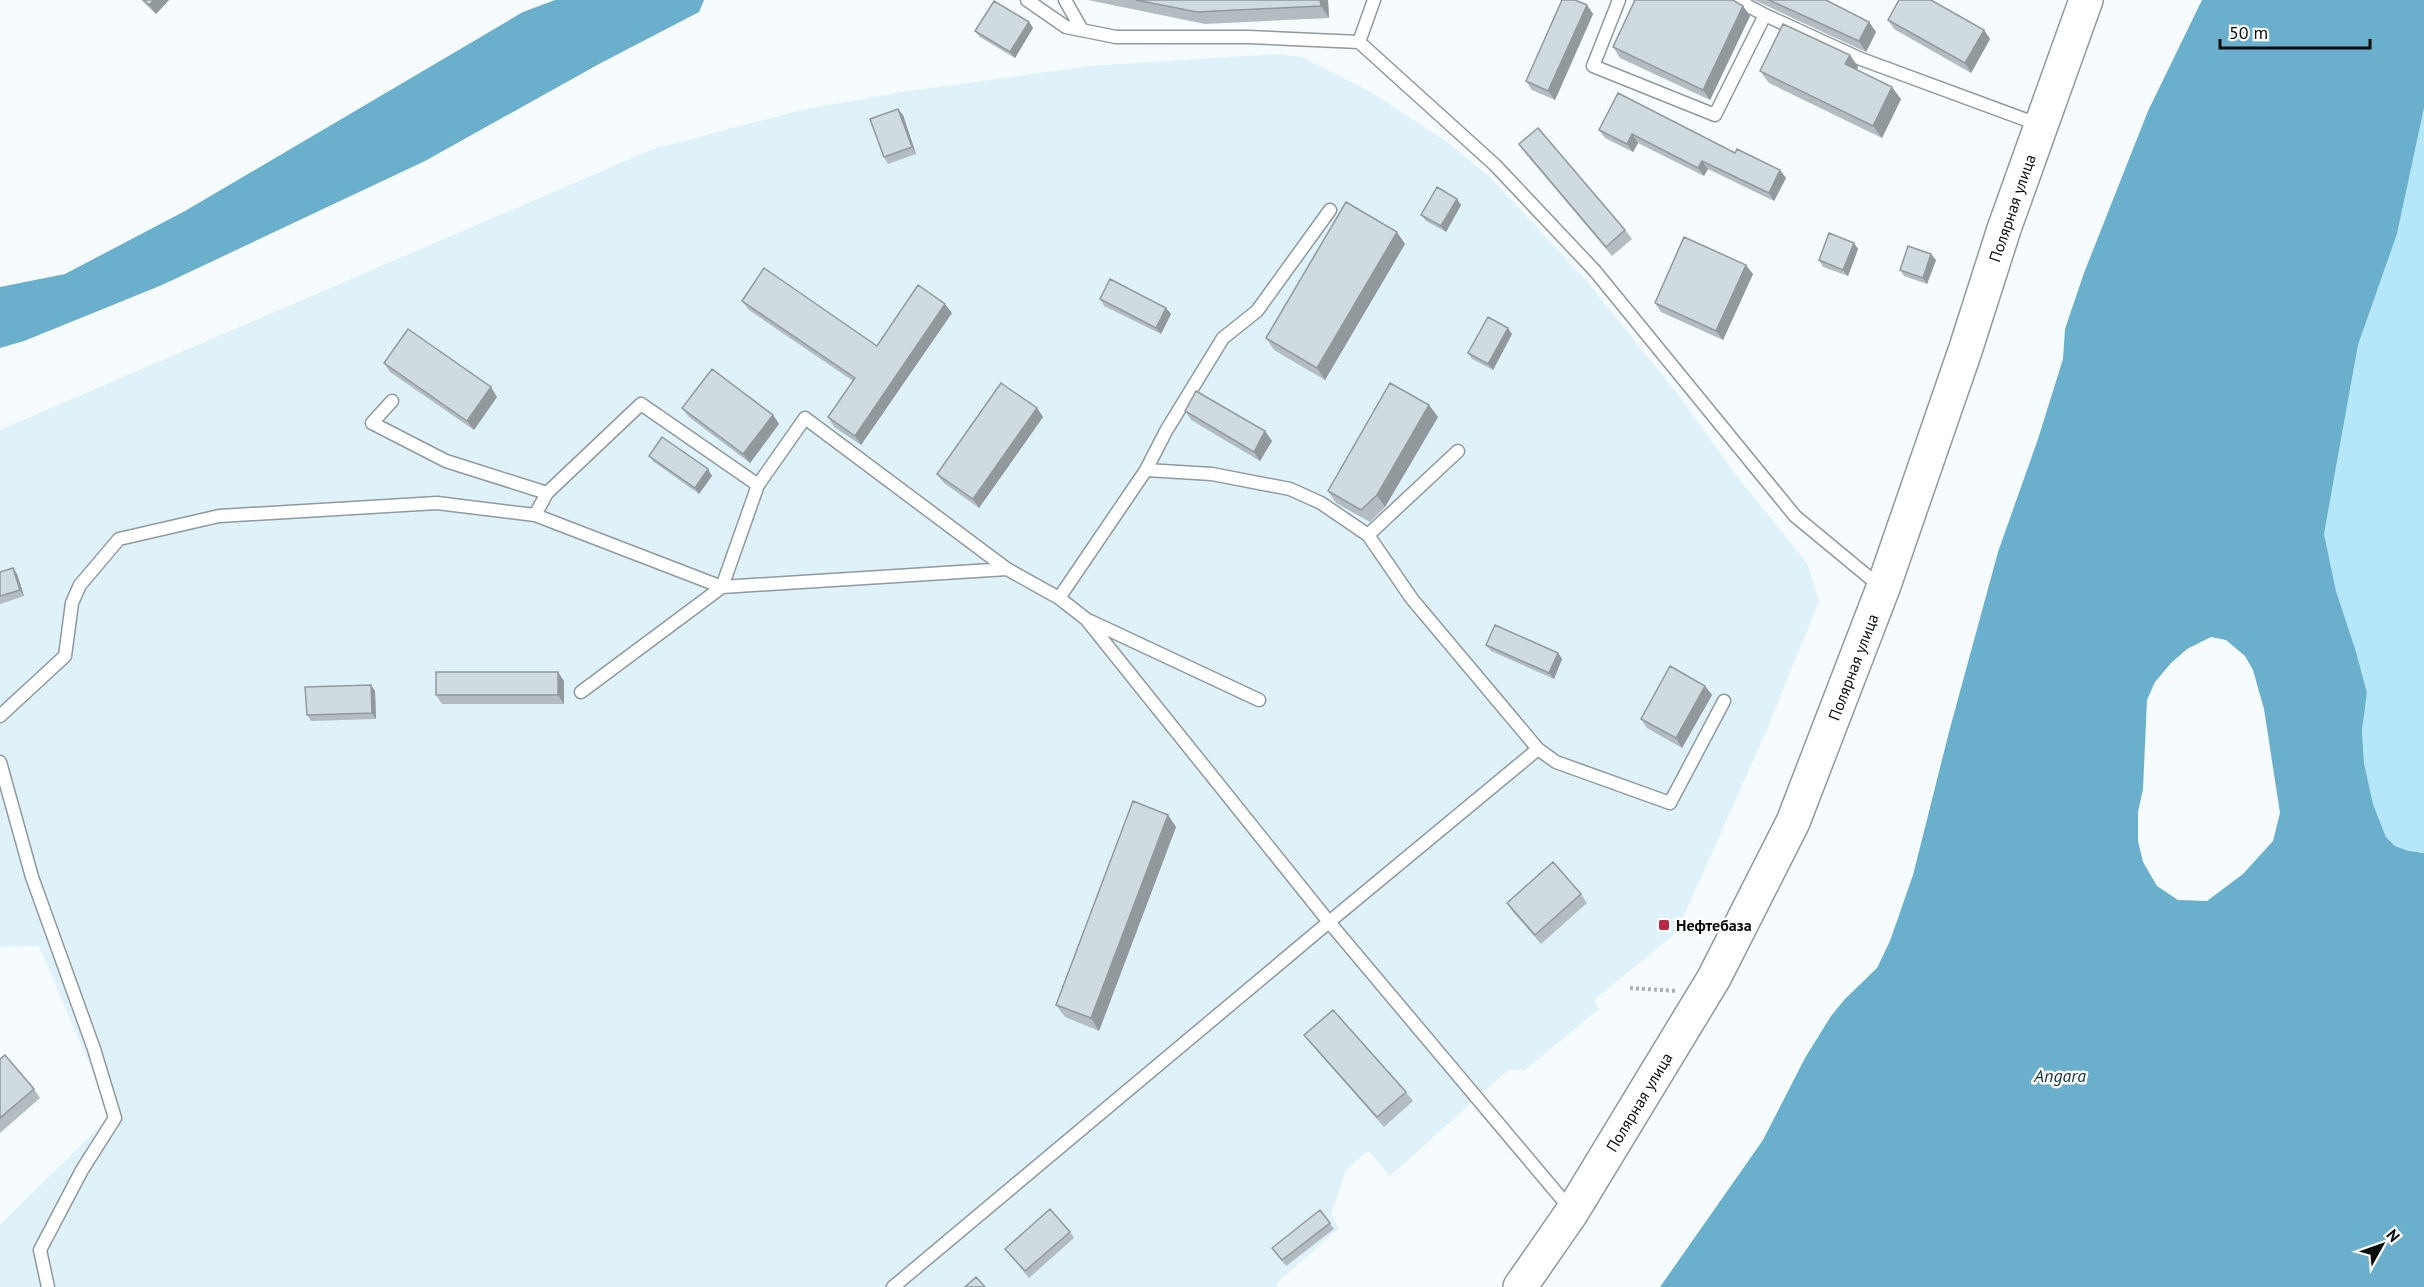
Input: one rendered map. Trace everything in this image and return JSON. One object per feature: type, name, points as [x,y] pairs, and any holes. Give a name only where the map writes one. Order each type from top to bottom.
[{"type":"main road","name":"Полярная улица","points":[[1520,1287],[1572,1212],[1714,978],[1793,822],[1882,588],[2085,0]]},
{"type":"lane","points":[[1027,0],[1066,27],[1116,37],[1248,37],[1359,42],[1496,165],[1595,271],[1795,516],[1882,588]]},
{"type":"lane","points":[[1065,0],[1082,30]]},
{"type":"lane","points":[[1359,42],[1374,0]]},
{"type":"lane","points":[[1619,0],[1593,66],[1715,115],[1765,15]]},
{"type":"lane","points":[[1737,0],[1861,59],[2041,126]]},
{"type":"lane","points":[[1059,598],[1146,470],[1166,431],[1223,338],[1257,311],[1330,210]]},
{"type":"lane","points":[[392,401],[372,423],[446,461],[547,493]]},
{"type":"lane","points":[[535,515],[547,493],[641,404],[758,485]]},
{"type":"lane","points":[[581,692],[722,587],[758,485],[805,418],[1007,569],[1059,598],[1086,619],[1259,700]]},
{"type":"lane","points":[[1368,535],[1458,451]]},
{"type":"lane","points":[[1146,470],[1212,474],[1290,489],[1321,503],[1368,535],[1412,599],[1538,749],[1556,762],[1670,803],[1724,701]]},
{"type":"lane","points":[[0,716],[65,656],[72,603],[80,585],[119,539],[219,516],[426,503],[535,515],[722,587],[1007,569]]},
{"type":"lane","points":[[1086,619],[1329,922],[1572,1212]]},
{"type":"lane","points":[[893,1287],[1538,749]]},
{"type":"lane","points":[[0,762],[32,878],[94,1049],[115,1118],[82,1170],[40,1250],[48,1287]]},
{"type":"path","points":[[1630,988],[1687,991]]},
{"type":"shaded area","name":"Нефтебаза","points":[[1275,54],[1302,57],[1371,92],[1447,142],[1491,178],[1584,278],[1677,393],[1735,474],[1807,563],[1819,601],[1766,732],[1676,933],[1594,1000],[1599,1009],[1525,1070],[1508,1070],[1390,1176],[1368,1151],[1346,1170],[1331,1214],[1339,1228],[1277,1283],[1277,1287],[0,1287],[0,1225],[111,1115],[39,946],[0,947],[0,430],[653,149],[801,110],[902,92],[1090,66]]},
{"type":"shaded area","points":[[2424,108],[2424,853],[2395,846],[2386,837],[2373,804],[2364,763],[2362,729],[2367,693],[2336,591],[2324,534],[2358,345],[2397,234]]},
{"type":"water","points":[[555,0],[704,0],[699,12],[599,64],[425,161],[162,285],[24,341],[0,348],[0,287],[65,274],[185,211],[523,12]]},
{"type":"water","name":"Angara","points":[[2202,0],[2424,0],[2424,108],[2397,234],[2358,345],[2324,534],[2336,591],[2367,693],[2362,730],[2364,763],[2373,804],[2386,837],[2395,846],[2424,853],[2424,1287],[1660,1287],[1763,1140],[1805,1058],[1831,1016],[1877,968],[1890,941],[1913,875],[1998,552],[2038,439],[2063,359],[2065,329],[2084,273],[2148,111]],"holes":[[[2211,637],[2226,640],[2245,656],[2253,670],[2264,709],[2280,813],[2273,841],[2243,874],[2207,901],[2178,900],[2157,886],[2143,862],[2138,841],[2138,812],[2143,789],[2147,700],[2155,682],[2187,649]]]},
{"type":"building","points":[[144,0],[154,0],[149,5]]},
{"type":"building","points":[[1136,0],[1320,0],[1321,6],[1197,12]]},
{"type":"building","points":[[1562,0],[1575,0],[1587,5],[1548,91],[1526,81]]},
{"type":"building","points":[[1635,0],[1733,0],[1743,6],[1703,90],[1613,47]]},
{"type":"building","points":[[1769,0],[1826,0],[1869,22],[1859,41]]},
{"type":"building","points":[[1899,0],[1931,0],[1984,30],[1965,63],[1888,20]]},
{"type":"building","points":[[994,1],[1029,22],[1010,52],[975,31]]},
{"type":"building","points":[[1783,24],[1850,55],[1845,64],[1892,87],[1873,126],[1760,71]]},
{"type":"building","points":[[1618,93],[1735,153],[1737,149],[1780,170],[1769,193],[1702,161],[1698,168],[1632,134],[1627,144],[1599,130]]},
{"type":"building","points":[[898,109],[912,147],[884,157],[870,119]]},
{"type":"building","points":[[1538,128],[1625,230],[1606,247],[1519,144]]},
{"type":"building","points":[[1437,187],[1457,199],[1441,226],[1421,215]]},
{"type":"building","points":[[1346,202],[1397,232],[1317,368],[1266,338]]},
{"type":"building","points":[[1829,233],[1854,243],[1843,270],[1819,260]]},
{"type":"building","points":[[1684,237],[1746,265],[1716,331],[1655,303]]},
{"type":"building","points":[[1908,246],[1931,254],[1923,278],[1900,270]]},
{"type":"building","points":[[764,268],[877,346],[918,285],[945,304],[855,436],[828,417],[855,378],[742,301]]},
{"type":"building","points":[[1110,279],[1166,308],[1156,328],[1100,299]]},
{"type":"building","points":[[1488,317],[1508,328],[1488,364],[1468,353]]},
{"type":"building","points":[[408,329],[491,387],[467,421],[384,363]]},
{"type":"building","points":[[712,369],[773,415],[743,454],[682,408]]},
{"type":"building","points":[[1001,383],[1037,408],[973,499],[937,474]]},
{"type":"building","points":[[1390,383],[1429,405],[1377,495],[1361,510],[1328,491]]},
{"type":"building","points":[[1196,391],[1265,431],[1254,452],[1185,411]]},
{"type":"building","points":[[662,437],[708,469],[695,488],[649,456]]},
{"type":"building","points":[[13,568],[20,590],[0,596],[0,572]]},
{"type":"building","points":[[1495,625],[1558,653],[1549,673],[1486,645]]},
{"type":"building","points":[[1670,666],[1705,686],[1676,738],[1641,719]]},
{"type":"building","points":[[436,672],[558,672],[558,695],[436,695]]},
{"type":"building","points":[[371,685],[372,713],[307,715],[305,687]]},
{"type":"building","points":[[1133,801],[1168,815],[1091,1018],[1056,1005]]},
{"type":"building","points":[[1553,862],[1581,894],[1535,935],[1507,903]]},
{"type":"building","points":[[1333,1010],[1406,1092],[1377,1117],[1304,1035]]},
{"type":"building","points":[[5,1055],[34,1089],[0,1118],[0,1059]]},
{"type":"building","points":[[1050,1209],[1070,1232],[1025,1271],[1005,1249]]},
{"type":"building","points":[[1320,1210],[1330,1223],[1282,1260],[1272,1248]]},
{"type":"building","points":[[976,1277],[985,1287],[965,1287]]},
{"type":"place","name":"Нефтебаза","points":[[1664,925]]}]
